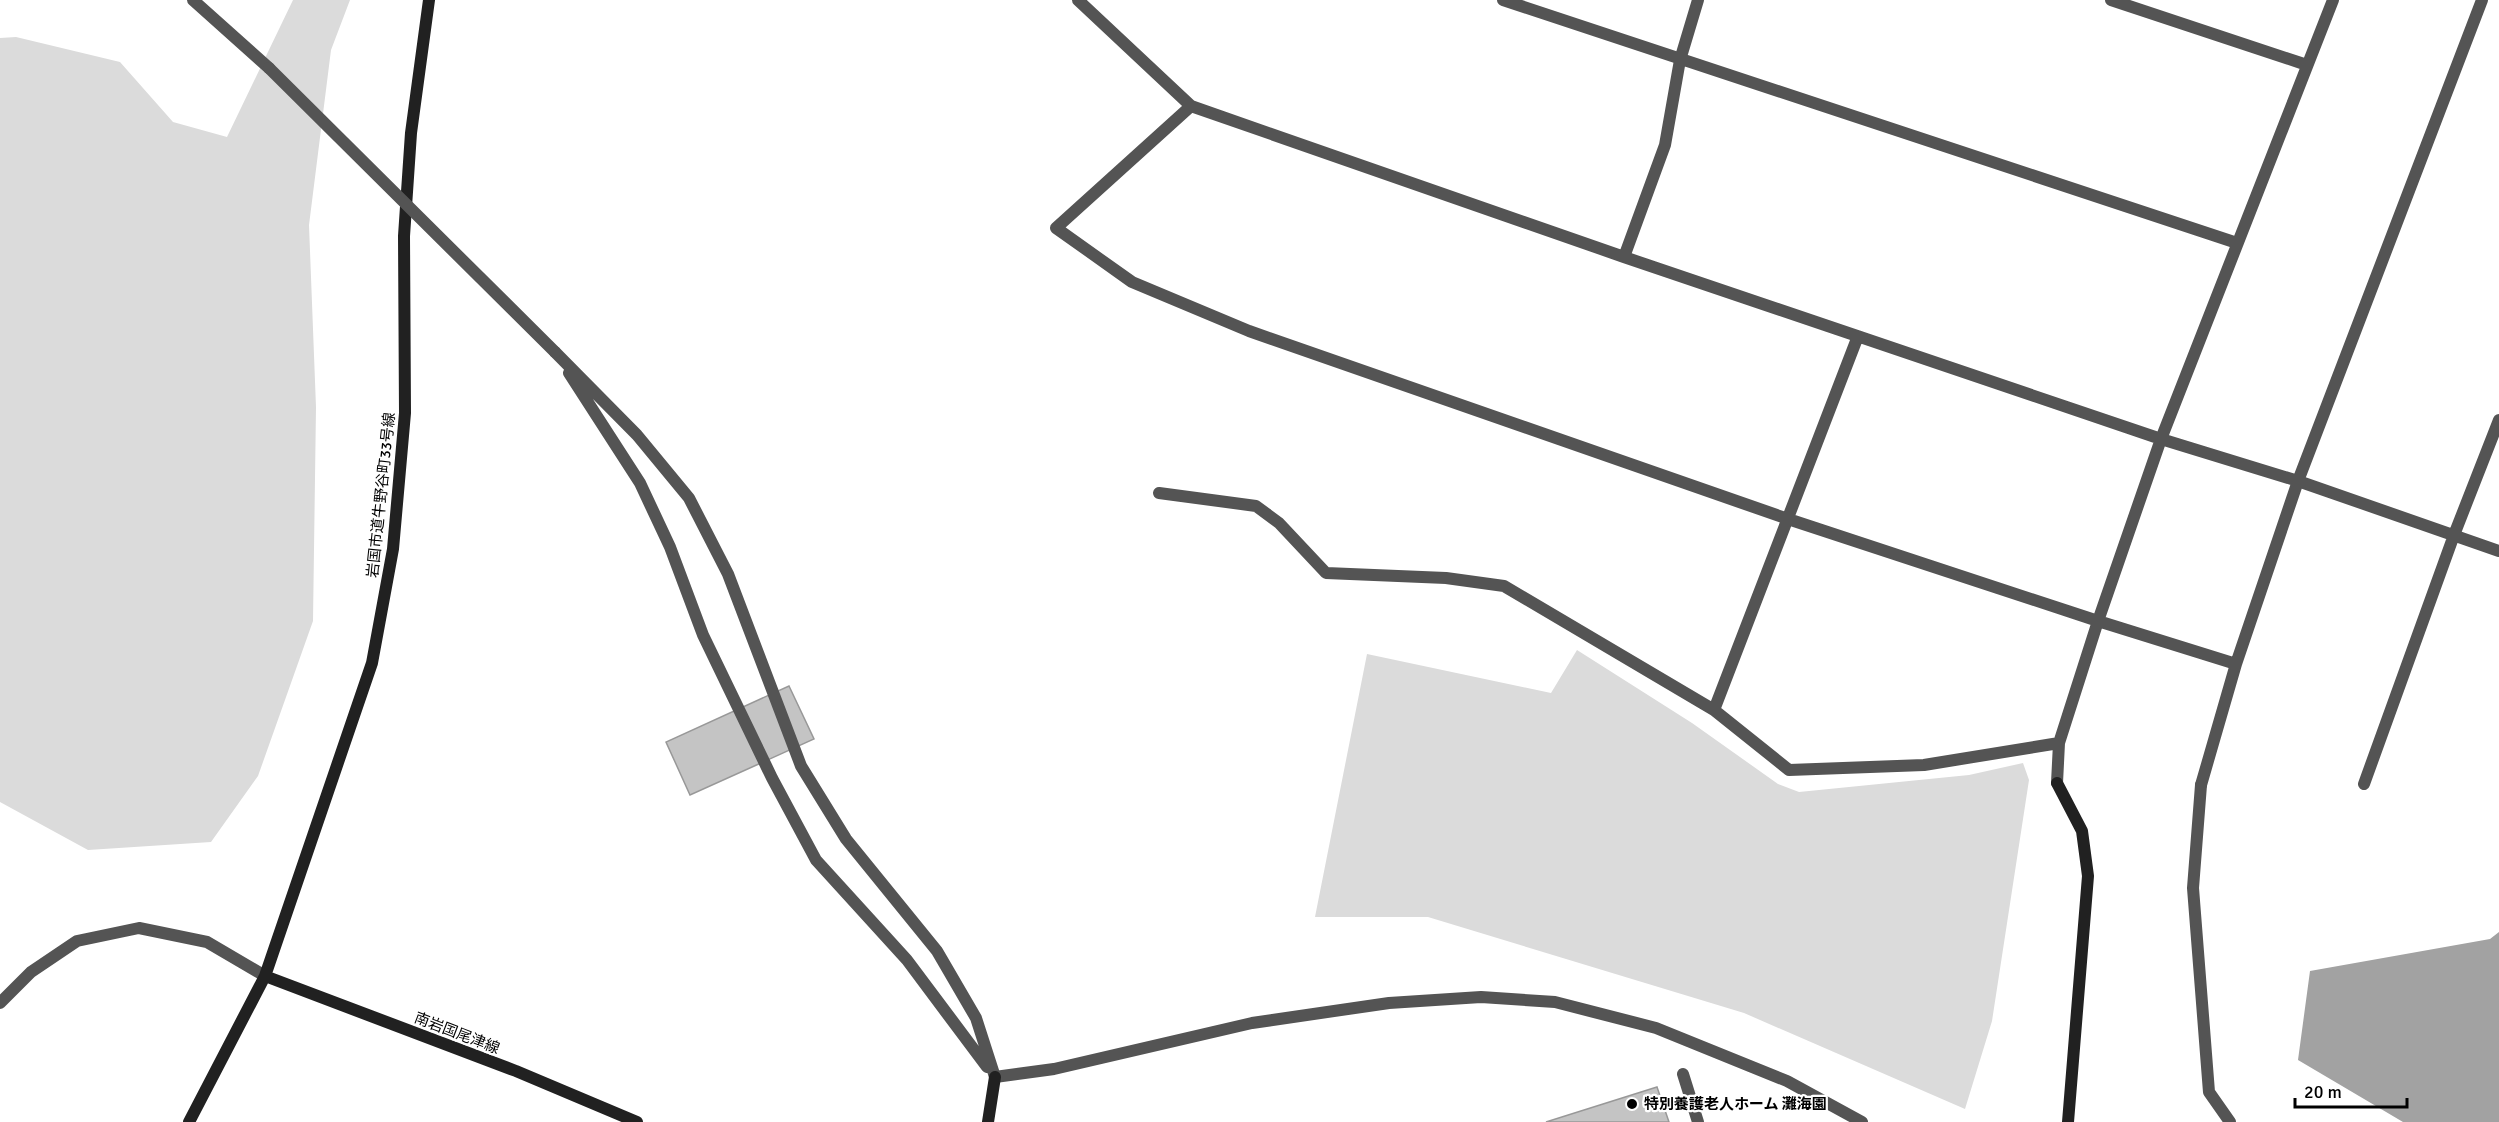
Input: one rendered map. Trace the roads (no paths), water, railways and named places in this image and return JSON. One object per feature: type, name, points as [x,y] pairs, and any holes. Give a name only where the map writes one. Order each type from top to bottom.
[{"type":"street","points":[[194,0],[269,68],[555,352],[637,435],[689,498],[728,574],[801,766],[846,839],[937,951],[976,1018],[995,1077],[988,1122]]},
{"type":"street","name":"岩国市道牛野谷町33号線","points":[[189,1122],[265,976],[372,663],[393,549],[405,412],[404,236],[411,134],[429,0]]},
{"type":"street","points":[[1078,0],[1191,106],[1624,258],[2161,439],[2298,481],[2499,551]]},
{"type":"street","points":[[1503,0],[2237,243]]},
{"type":"street","points":[[1624,258],[1665,145],[1680,60],[1698,0]]},
{"type":"street","points":[[2111,0],[2307,65]]},
{"type":"street","points":[[2068,1122],[2088,876],[2082,831],[2057,783],[2059,743],[2097,621],[2161,439],[2333,0]]},
{"type":"street","points":[[2230,1122],[2209,1092],[2193,888],[2201,785],[2236,664],[2298,481],[2482,0]]},
{"type":"street","points":[[1191,106],[1056,228],[1132,282],[1249,331],[1788,519],[2097,621],[2236,664]]},
{"type":"street","points":[[1714,710],[1858,336]]},
{"type":"street","points":[[555,352],[640,483],[670,547],[703,634],[772,778],[816,860],[907,960],[995,1077]]},
{"type":"street","points":[[2364,784],[2454,535],[2499,420]]},
{"type":"street","points":[[1159,492],[1256,506],[1279,523],[1326,573],[1446,578],[1504,586],[1714,710],[1789,770],[1924,765],[2059,743]]},
{"type":"street","points":[[0,1003],[31,972],[77,941],[139,928],[207,942],[265,976]]},
{"type":"street","name":"南岩国尾津線","points":[[265,976],[516,1071],[637,1122]]},
{"type":"street","points":[[995,1077],[1054,1069],[1252,1023],[1389,1003],[1481,997],[1555,1002],[1656,1028],[1787,1081],[1862,1122]]},
{"type":"street","points":[[1683,1074],[1698,1122]]},
{"type":"place","name":"特別養護老人ホーム 灘海園","points":[[1632,1104]]}]
